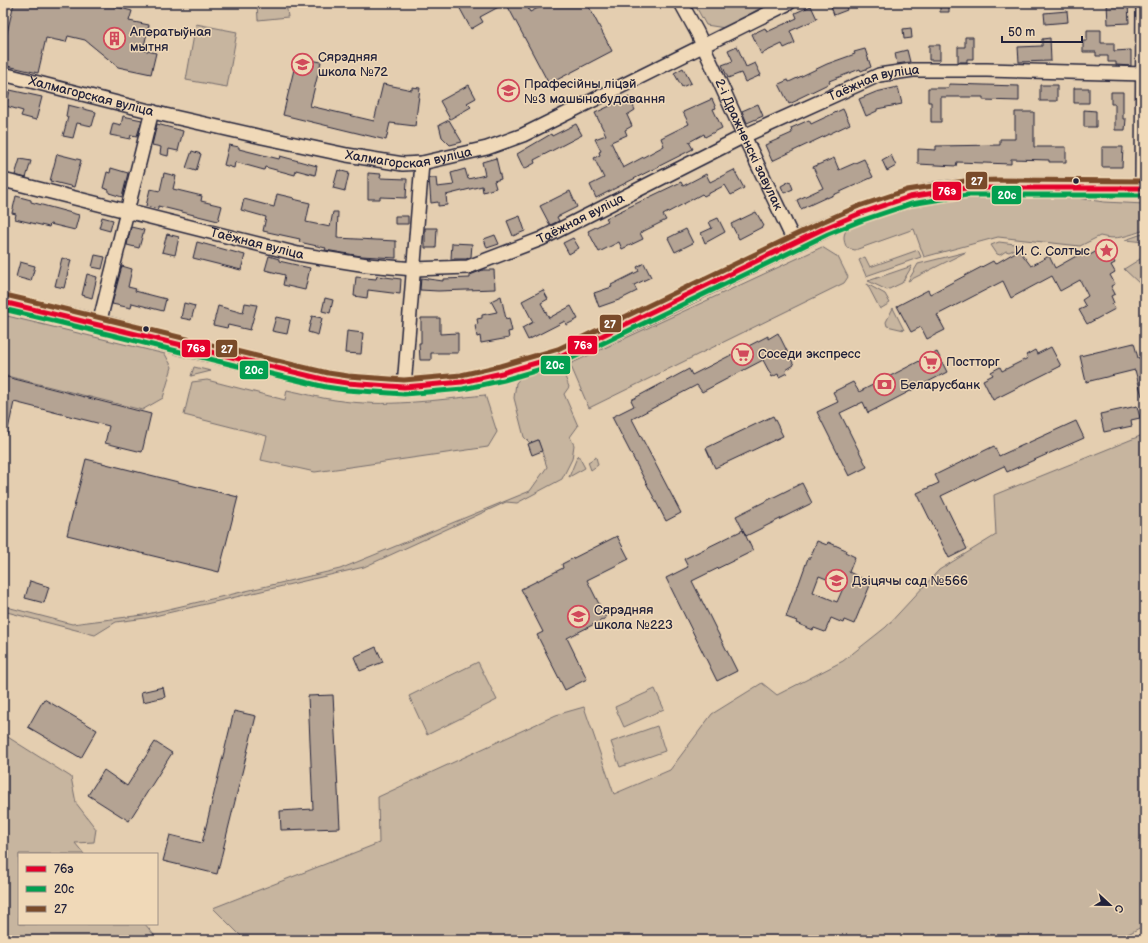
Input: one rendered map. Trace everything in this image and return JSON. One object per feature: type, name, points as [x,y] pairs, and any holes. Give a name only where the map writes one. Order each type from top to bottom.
[{"type":"main road","points":[[3,302],[99,324],[294,373],[348,383],[404,387],[462,382],[502,374],[560,356],[651,314],[825,228],[889,203],[935,192],[966,188],[1143,188]]},
{"type":"street","name":"2-і Дражненскі завулак","points":[[681,3],[703,46],[795,243]]},
{"type":"street","name":"Халмагорская вуліца","points":[[3,74],[152,111],[347,156],[403,164],[422,163],[488,148],[522,135],[789,3]]},
{"type":"street","points":[[1143,3],[1143,188]]},
{"type":"street","name":"Таёжная вуліца","points":[[3,180],[298,254],[367,265],[414,269],[468,267],[541,239],[744,136],[879,75],[913,70],[987,70],[1143,74]]},
{"type":"street","points":[[99,324],[152,111]]},
{"type":"street","points":[[404,387],[422,163]]},
{"type":"shaded area","points":[[257,3],[286,3],[288,17],[258,20]]},
{"type":"shaded area","points":[[694,3],[769,3],[725,28],[706,25]]},
{"type":"shaded area","points":[[196,24],[237,32],[227,87],[186,80]]},
{"type":"shaded area","points":[[1056,195],[1104,202],[1145,204],[1145,230],[1117,238],[1100,236],[1080,246],[998,237],[924,257],[914,229],[855,250],[847,248],[845,242],[844,234],[850,227],[890,210],[912,204],[965,196]]},
{"type":"shaded area","points":[[1145,233],[1145,242],[1125,240]]},
{"type":"shaded area","points":[[999,242],[1023,245],[1009,252],[1006,251],[1000,255],[997,254],[991,245]]},
{"type":"shaded area","points":[[822,247],[838,257],[848,277],[844,283],[589,408],[570,364]]},
{"type":"shaded area","points":[[918,250],[921,257],[866,276],[859,260],[865,257],[870,267]]},
{"type":"shaded area","points":[[966,252],[908,281],[918,264]]},
{"type":"shaded area","points":[[1145,256],[1145,279],[1140,284],[1124,269]]},
{"type":"shaded area","points":[[912,266],[902,283],[887,290],[868,281]]},
{"type":"shaded area","points":[[867,284],[885,294],[890,303],[880,309]]},
{"type":"shaded area","points":[[893,308],[904,330],[887,326],[886,322]]},
{"type":"shaded area","points":[[3,315],[165,354],[172,367],[163,398],[142,410],[3,375]]},
{"type":"shaded area","points":[[552,366],[562,371],[565,377],[569,387],[564,394],[578,426],[570,437],[574,445],[572,459],[562,479],[517,503],[506,502],[364,567],[146,618],[116,622],[95,635],[3,611],[3,606],[72,624],[143,615],[340,569],[530,491],[547,467],[538,440],[530,443],[524,437],[514,398],[516,383],[521,377]]},
{"type":"shaded area","points":[[194,367],[211,371],[191,376]]},
{"type":"shaded area","points":[[207,380],[285,400],[287,390],[329,399],[372,403],[428,401],[485,395],[497,432],[488,447],[315,472],[261,460],[267,436],[184,415],[192,382]]},
{"type":"shaded area","points":[[1145,434],[1145,925],[1117,940],[245,940],[213,908],[379,843],[378,797],[556,715],[584,707],[614,794],[670,770],[712,714],[762,683],[777,695],[843,661],[886,627],[939,570],[996,535],[994,495]]},
{"type":"shaded area","points":[[578,455],[585,468],[569,477]]},
{"type":"shaded area","points":[[596,457],[598,465],[591,470],[588,462]]},
{"type":"shaded area","points":[[478,662],[497,700],[427,735],[409,696]]},
{"type":"shaded area","points":[[655,689],[664,709],[624,727],[615,707]]},
{"type":"shaded area","points":[[657,726],[665,751],[620,767],[611,742]]},
{"type":"shaded area","points":[[3,734],[71,777],[76,803],[96,829],[94,842],[75,843],[83,853],[18,853],[18,925],[146,925],[158,940],[3,940]]},
{"type":"building","name":"Аператыўная мытня","points":[[14,3],[114,3],[113,6],[132,11],[129,21],[149,25],[143,50],[156,53],[151,74],[118,67],[85,40],[68,36],[66,42],[46,38],[38,73],[3,65],[3,36],[6,37]]},
{"type":"building","points":[[457,3],[506,3],[480,17],[483,22],[471,29]]},
{"type":"building","points":[[506,3],[525,3],[530,12],[548,3],[587,3],[612,51],[549,84]]},
{"type":"building","points":[[830,3],[845,3],[847,10],[834,15]]},
{"type":"building","points":[[940,3],[949,3],[949,12],[940,12]]},
{"type":"building","points":[[1107,3],[1128,3],[1129,23],[1108,24]]},
{"type":"building","points":[[811,6],[817,19],[790,31],[795,43],[784,48],[782,44],[761,54],[752,34],[765,28],[767,32],[797,18],[795,13]]},
{"type":"building","points":[[1067,11],[1068,22],[1045,24],[1044,13]]},
{"type":"building","points":[[911,28],[912,38],[904,39],[903,29]]},
{"type":"building","points":[[1087,30],[1101,30],[1101,43],[1114,43],[1114,51],[1131,50],[1131,66],[1116,65],[1116,62],[1108,62],[1108,56],[1096,56],[1096,52],[1083,52],[1083,41],[1087,41]]},
{"type":"building","points":[[965,37],[973,37],[973,59],[967,59],[967,62],[958,62],[958,47],[965,47]]},
{"type":"building","points":[[1050,38],[1051,61],[1019,62],[1018,47],[1042,46],[1042,39]]},
{"type":"building","points":[[929,45],[940,45],[940,60],[929,60]]},
{"type":"building","points":[[737,46],[746,67],[755,63],[761,75],[745,82],[741,73],[728,78],[722,65],[733,61],[728,50]]},
{"type":"building","points":[[865,49],[871,67],[861,71],[860,69],[829,81],[830,83],[789,104],[779,84],[788,80],[789,82],[827,64],[855,54],[854,52]]},
{"type":"building","points":[[907,50],[910,62],[897,64],[895,53]]},
{"type":"building","points":[[297,57],[321,62],[310,106],[374,121],[383,84],[412,90],[412,87],[420,88],[415,126],[390,123],[386,140],[283,115]]},
{"type":"building","points":[[683,68],[691,83],[682,87],[674,73]]},
{"type":"building","points":[[949,84],[1019,86],[1019,101],[983,100],[983,97],[941,97],[941,122],[931,122],[931,102],[928,102],[928,88],[949,88]]},
{"type":"building","points":[[469,85],[476,98],[467,103],[471,107],[450,119],[440,101]]},
{"type":"building","points":[[1040,85],[1057,85],[1057,101],[1040,101]]},
{"type":"building","points":[[898,87],[902,104],[877,109],[877,111],[866,116],[859,99],[876,92]]},
{"type":"building","points":[[1074,88],[1089,88],[1089,103],[1074,103]]},
{"type":"building","points":[[10,90],[42,97],[36,120],[21,116],[23,111],[6,106]]},
{"type":"building","points":[[1111,92],[1123,92],[1123,119],[1126,119],[1125,130],[1115,130],[1115,104],[1111,104]]},
{"type":"building","points":[[629,97],[635,110],[627,115],[632,126],[625,130],[627,135],[611,142],[623,168],[664,146],[661,138],[689,124],[683,112],[712,99],[716,108],[713,109],[722,128],[705,137],[704,134],[689,142],[693,149],[596,198],[590,185],[604,178],[594,158],[600,155],[599,152],[601,151],[595,139],[606,135],[595,113]]},
{"type":"building","points":[[758,104],[763,116],[747,123],[742,111]]},
{"type":"building","points":[[68,105],[96,112],[92,126],[77,123],[73,138],[63,136],[68,117],[66,116]]},
{"type":"building","points":[[843,109],[850,124],[772,161],[765,145],[792,133],[791,128],[809,120],[811,124]]},
{"type":"building","points":[[1084,110],[1096,111],[1096,127],[1084,127]]},
{"type":"building","points":[[1015,112],[1034,112],[1034,147],[1066,147],[1066,162],[1011,159],[1011,164],[957,162],[956,166],[918,164],[918,149],[936,150],[936,146],[1000,145],[1000,139],[1015,139]]},
{"type":"building","points":[[123,116],[142,120],[137,136],[131,135],[130,139],[110,135],[113,123],[121,125]]},
{"type":"building","points":[[449,120],[462,142],[450,145],[442,137],[439,125]]},
{"type":"building","points":[[157,124],[183,131],[178,151],[169,149],[168,156],[160,154],[161,147],[152,145]]},
{"type":"building","points":[[576,124],[582,135],[534,160],[535,163],[524,169],[517,154],[551,134],[552,136]]},
{"type":"building","points":[[229,145],[279,159],[280,156],[317,166],[315,175],[296,170],[295,175],[265,167],[264,170],[235,162],[234,168],[224,165]]},
{"type":"building","points":[[1102,147],[1123,147],[1122,167],[1102,167]]},
{"type":"building","points":[[192,151],[201,154],[196,171],[186,168]]},
{"type":"building","points":[[57,154],[81,160],[74,187],[50,181]]},
{"type":"building","points":[[891,155],[896,166],[887,171],[882,160]]},
{"type":"building","points":[[496,158],[501,179],[494,181],[496,188],[483,192],[482,186],[446,195],[447,205],[438,206],[438,202],[431,203],[429,178],[436,178],[437,187],[454,185],[451,173],[465,169],[468,179],[485,175],[482,162]]},
{"type":"building","points":[[834,158],[839,170],[864,159],[873,177],[801,209],[797,200],[823,188],[813,167]]},
{"type":"building","points":[[20,159],[31,161],[26,178],[15,175]]},
{"type":"building","points":[[111,168],[128,173],[122,197],[109,193],[109,190],[103,188],[107,172],[110,173]]},
{"type":"building","points":[[338,170],[349,173],[345,191],[333,188]]},
{"type":"building","points":[[734,170],[744,188],[731,195],[725,185],[704,196],[702,194],[663,215],[666,220],[640,233],[643,239],[622,249],[619,242],[599,252],[588,231],[608,221],[606,218],[681,182],[683,186],[706,174],[710,182]]},
{"type":"building","points":[[164,173],[176,176],[173,189],[202,196],[201,201],[222,206],[218,221],[158,206],[158,209],[146,206],[150,189],[160,191]]},
{"type":"building","points":[[368,173],[381,174],[380,178],[407,179],[406,198],[380,197],[380,199],[368,199]]},
{"type":"building","points":[[790,181],[793,189],[784,193],[781,186]]},
{"type":"building","points":[[570,191],[577,207],[557,217],[559,221],[550,225],[540,206]]},
{"type":"building","points":[[277,194],[310,203],[306,222],[330,227],[333,212],[338,212],[337,238],[396,241],[396,258],[361,256],[325,250],[326,248],[299,242],[300,239],[263,231],[266,217],[241,210],[244,199],[274,207]]},
{"type":"building","points":[[16,196],[31,200],[31,202],[79,215],[75,230],[50,224],[49,227],[15,219],[16,214],[12,213]]},
{"type":"building","points":[[756,212],[764,226],[739,239],[731,224]]},
{"type":"building","points":[[395,216],[408,216],[408,224],[395,224]]},
{"type":"building","points":[[520,216],[525,231],[513,236],[507,221]]},
{"type":"building","points":[[102,217],[113,220],[110,231],[99,228]]},
{"type":"building","points":[[718,218],[725,232],[705,243],[701,233],[712,228],[709,222]]},
{"type":"building","points":[[131,227],[144,230],[139,248],[127,245]]},
{"type":"building","points":[[425,228],[437,228],[436,248],[425,248]]},
{"type":"building","points":[[686,229],[693,243],[675,252],[668,238]]},
{"type":"building","points":[[167,234],[179,237],[175,255],[162,252]]},
{"type":"building","points":[[495,235],[499,244],[487,248],[484,239]]},
{"type":"building","points":[[573,238],[579,248],[569,254],[563,243]]},
{"type":"building","points":[[197,242],[245,255],[241,270],[193,258]]},
{"type":"building","points":[[452,243],[472,244],[471,257],[466,259],[451,259]]},
{"type":"building","points":[[1019,250],[1031,266],[1049,256],[1055,268],[1087,250],[1090,255],[1097,251],[1098,255],[1108,250],[1115,263],[1111,265],[1115,272],[1110,275],[1115,284],[1111,286],[1115,294],[1111,296],[1114,303],[1112,304],[1115,309],[1087,324],[1079,310],[1086,307],[1082,300],[1088,296],[1080,280],[1060,291],[1052,276],[1011,298],[1003,281],[937,315],[945,330],[927,339],[921,327],[911,332],[897,306],[928,290],[930,294],[993,261],[995,264]]},
{"type":"building","points":[[95,255],[105,257],[102,269],[92,267]]},
{"type":"building","points":[[269,256],[279,259],[279,261],[310,268],[305,290],[283,285],[285,275],[265,270]]},
{"type":"building","points":[[62,258],[71,260],[64,288],[55,286]]},
{"type":"building","points":[[20,262],[35,266],[31,281],[16,277]]},
{"type":"building","points":[[644,263],[651,277],[634,285],[637,291],[619,300],[599,307],[594,293],[612,287],[611,285],[639,271],[637,267]]},
{"type":"building","points":[[122,266],[132,269],[128,287],[136,289],[135,291],[166,299],[163,311],[132,303],[131,308],[112,304]]},
{"type":"building","points":[[483,270],[494,270],[495,289],[438,291],[420,290],[421,278],[443,281],[443,279],[470,278],[470,275]]},
{"type":"building","points":[[87,274],[97,277],[92,298],[82,295]]},
{"type":"building","points":[[377,276],[401,279],[400,294],[368,290],[367,298],[354,296],[356,277],[376,279]]},
{"type":"building","points":[[543,290],[548,299],[541,303],[549,318],[571,306],[578,319],[566,325],[565,321],[528,340],[522,328],[533,322],[522,301]]},
{"type":"building","points":[[501,296],[506,319],[509,318],[512,331],[508,332],[509,338],[481,343],[480,336],[477,337],[475,325],[478,324],[477,319],[482,318],[482,315],[497,312],[491,301]]},
{"type":"building","points":[[325,298],[333,300],[330,313],[322,311]]},
{"type":"building","points":[[184,303],[195,306],[191,320],[181,318]]},
{"type":"building","points":[[245,303],[257,305],[250,330],[228,325],[227,328],[213,325],[218,306],[243,313]]},
{"type":"building","points":[[312,316],[322,318],[318,335],[308,332]]},
{"type":"building","points":[[276,317],[290,320],[287,334],[272,331]]},
{"type":"building","points":[[421,318],[440,318],[440,334],[458,333],[458,353],[431,353],[431,360],[420,360],[419,343],[421,343]]},
{"type":"building","points":[[347,331],[363,333],[361,354],[345,353]]},
{"type":"building","points":[[778,333],[794,365],[786,370],[787,373],[779,377],[778,374],[772,377],[763,360],[702,392],[697,385],[632,419],[681,513],[666,521],[612,417],[634,406],[631,400],[689,369],[692,375],[768,336],[768,339]]},
{"type":"building","points":[[1134,343],[1138,358],[1145,357],[1145,396],[1142,396],[1135,370],[1086,382],[1080,356]]},
{"type":"building","points":[[1051,347],[1061,366],[993,400],[983,380],[993,375],[991,372],[1000,367],[1002,371],[1028,358],[1026,355],[1035,350],[1037,354]]},
{"type":"building","points":[[937,352],[947,372],[868,413],[863,402],[840,413],[867,467],[849,476],[817,412],[838,402],[833,392],[853,382],[859,392]]},
{"type":"building","points":[[3,376],[151,414],[142,452],[105,443],[109,426],[14,402],[7,434],[3,433]]},
{"type":"building","points":[[1137,406],[1140,418],[1131,420],[1132,426],[1104,432],[1100,414]]},
{"type":"building","points":[[773,416],[783,436],[715,468],[706,448]]},
{"type":"building","points":[[1076,421],[1084,438],[1007,472],[1004,466],[941,496],[967,549],[949,558],[917,493],[939,483],[935,475],[994,446],[999,456]]},
{"type":"building","points":[[538,440],[542,451],[532,455],[528,444]]},
{"type":"building","points":[[86,459],[238,497],[219,572],[67,535]]},
{"type":"building","points":[[802,483],[812,503],[746,536],[736,516]]},
{"type":"building","points":[[743,530],[753,551],[692,581],[737,671],[717,681],[666,578],[688,567],[684,559]]},
{"type":"building","points":[[617,536],[629,559],[587,580],[606,618],[567,638],[587,679],[565,690],[537,635],[543,632],[521,589],[563,568],[562,564]]},
{"type":"building","points":[[817,541],[827,545],[828,542],[846,550],[845,552],[855,557],[849,572],[871,583],[854,624],[844,620],[843,623],[831,618],[825,632],[814,628],[813,630],[786,617],[808,558],[810,558]],"holes":[[[819,576],[844,586],[837,602],[813,592]]]},
{"type":"building","points":[[30,581],[49,587],[44,603],[25,598]]},
{"type":"building","points":[[376,647],[383,662],[360,671],[354,657]]},
{"type":"building","points":[[163,687],[165,697],[143,702],[141,692]]},
{"type":"building","points":[[333,695],[340,828],[281,830],[280,811],[313,809],[308,696]]},
{"type":"building","points":[[44,699],[97,730],[81,758],[28,727]]},
{"type":"building","points":[[234,711],[256,716],[217,874],[163,861],[170,835],[202,843]]},
{"type":"building","points":[[155,742],[172,753],[129,821],[88,795],[104,770],[127,786]]},
{"type":"transit line","name":"27","points":[[5,295],[328,373],[404,380],[461,375],[500,366],[558,349],[822,222],[859,206],[907,190],[965,181],[1145,181]]},
{"type":"transit line","name":"76э","points":[[3,302],[327,380],[404,387],[462,382],[502,373],[560,356],[825,228],[861,213],[909,197],[966,188],[1145,188]]},
{"type":"transit line","name":"20с","points":[[3,309],[326,387],[404,394],[463,389],[504,380],[562,363],[828,234],[863,220],[911,204],[967,195],[1145,195]]},
{"type":"place","name":"Аператыўная мытня","points":[[115,39]]},
{"type":"place","name":"Сярэдняя школа №72","points":[[302,64]]},
{"type":"place","name":"Прафесійны ліцэй №3 машынабудавання","points":[[508,91]]},
{"type":"place","name":"И. С. Солтыс","points":[[1106,251]]},
{"type":"place","name":"Соседи экспресс","points":[[743,354]]},
{"type":"place","name":"Постторг","points":[[930,362]]},
{"type":"place","name":"Беларусбанк","points":[[884,385]]},
{"type":"place","name":"Дзіцячы сад №566","points":[[837,581]]},
{"type":"place","name":"Сярэдняя школа №223","points":[[578,617]]}]
